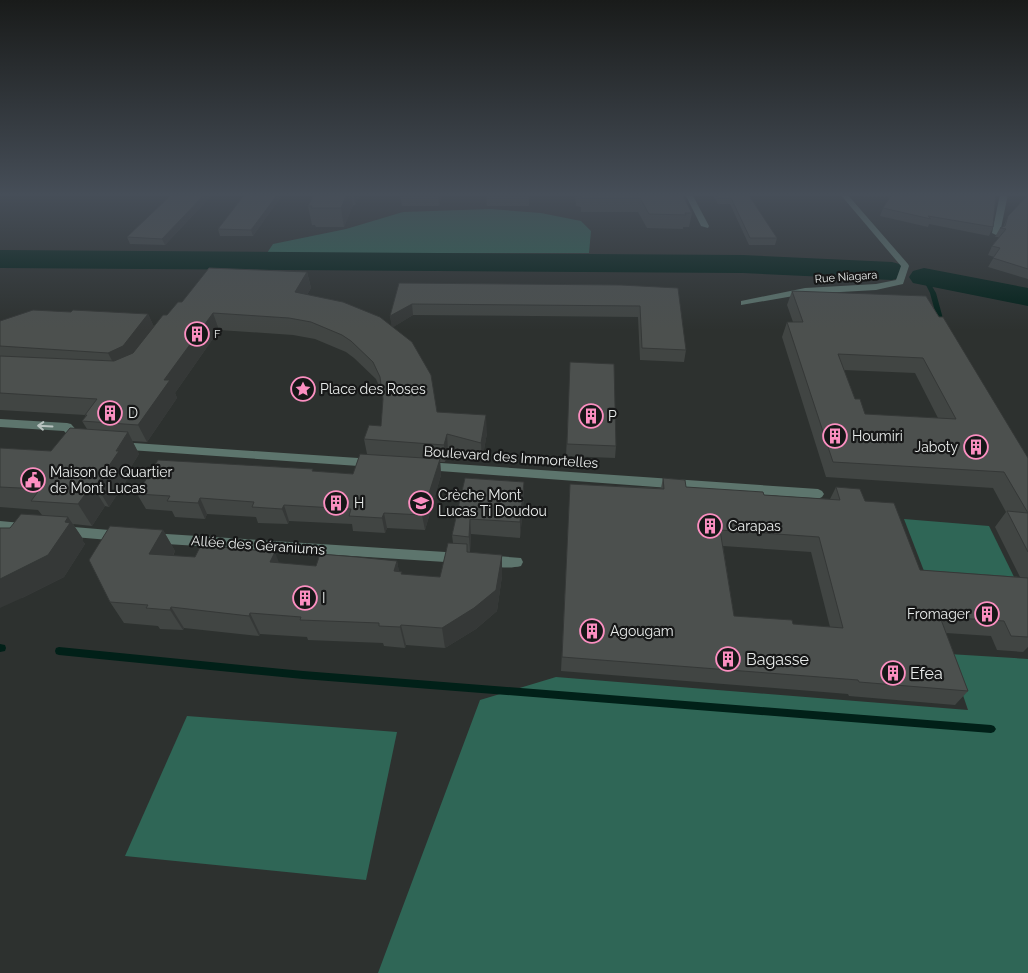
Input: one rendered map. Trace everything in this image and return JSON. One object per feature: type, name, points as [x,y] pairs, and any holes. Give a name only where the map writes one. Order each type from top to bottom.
[{"type":"street","name":"Rue Niagara","points":[[744,303],[804,291],[876,287],[900,282],[904,266],[881,239]]},
{"type":"street","points":[[0,423],[67,427],[87,444],[66,448]]},
{"type":"street","points":[[110,446],[386,464]]},
{"type":"street","name":"Boulevard des Immortelles","points":[[414,465],[818,494]]},
{"type":"street","name":"Allée des Géraniums","points":[[0,526],[136,537],[516,562]]},
{"type":"green space","points":[[295,239],[590,239],[589,253],[267,253],[273,244]]},
{"type":"green space","points":[[904,519],[989,526],[1021,591],[929,584]]},
{"type":"green space","points":[[949,654],[1028,659],[1028,973],[378,973],[480,700],[556,677],[968,710]]},
{"type":"green space","points":[[187,716],[397,732],[366,880],[125,856]]},
{"type":"building","points":[[997,239],[1028,239],[1028,269],[993,258],[1000,248],[992,246]]},
{"type":"building","points":[[209,268],[307,272],[295,292],[343,302],[380,317],[412,342],[431,375],[437,412],[486,415],[481,443],[447,434],[444,445],[364,439],[369,425],[381,426],[383,399],[380,377],[373,362],[342,335],[311,322],[289,318],[213,313],[164,380],[170,380],[138,425],[82,421],[97,399],[0,393],[0,356],[114,361],[133,353],[163,315],[167,315],[178,302],[182,302]]},
{"type":"building","points":[[399,283],[621,285],[678,288],[686,350],[642,348],[640,306],[412,304],[390,316]]},
{"type":"building","points":[[792,291],[926,296],[939,317],[943,317],[1028,458],[1028,513],[1004,472],[833,462],[787,322],[803,322]],"holes":[[[838,354],[923,358],[956,419],[865,414],[860,399],[855,399]]]},
{"type":"building","points":[[33,310],[148,314],[123,346],[108,353],[0,346],[0,321]]},
{"type":"building","name":"P","points":[[570,362],[614,364],[616,446],[567,444]]},
{"type":"building","points":[[70,428],[128,432],[116,451],[119,451],[96,485],[92,485],[78,504],[31,501],[40,489],[0,487],[0,448],[51,451]]},
{"type":"building","points":[[360,454],[440,459],[422,515],[384,513],[382,518],[349,516],[351,509],[284,505],[282,509],[252,507],[254,502],[200,498],[198,503],[167,501],[170,496],[137,494],[158,460],[313,469],[312,471],[353,474]]},
{"type":"building","points":[[465,478],[524,482],[520,522],[470,519],[469,537],[452,535]]},
{"type":"building","points":[[663,478],[685,480],[686,487],[840,500],[836,487],[860,489],[865,501],[894,503],[920,570],[1028,578],[1028,637],[1011,636],[1004,621],[940,617],[968,691],[859,682],[858,680],[562,657],[570,484],[664,489]],"holes":[[[720,530],[819,537],[843,628],[793,624],[792,620],[734,616]]]},
{"type":"building","points":[[1007,511],[1028,513],[1028,552]]},
{"type":"building","points":[[21,514],[68,517],[65,522],[70,523],[48,555],[0,579],[0,528],[10,528]]},
{"type":"building","points":[[110,526],[163,530],[149,554],[195,557],[201,545],[275,552],[270,562],[316,566],[320,554],[397,561],[394,571],[402,572],[401,574],[440,577],[448,543],[467,544],[467,552],[502,555],[496,590],[474,608],[442,628],[401,625],[400,627],[379,626],[379,623],[300,620],[301,617],[250,613],[249,616],[171,607],[170,610],[146,608],[148,605],[110,602],[89,560]]},
{"type":"waterway","points":[[0,259],[743,264],[892,271]]},
{"type":"waterway","points":[[924,277],[933,293],[942,326]]},
{"type":"waterway","points":[[924,277],[1028,297]]},
{"type":"waterway","points":[[59,651],[303,675],[991,729]]},
{"type":"place","name":"F","points":[[197,334]]},
{"type":"place","name":"Place des Roses","points":[[303,389]]},
{"type":"place","name":"D","points":[[110,413]]},
{"type":"place","name":"P","points":[[591,416]]},
{"type":"place","name":"Houmiri","points":[[835,436]]},
{"type":"place","name":"Jaboty","points":[[976,447]]},
{"type":"place","name":"Maison de Quartier de Mont Lucas","points":[[33,480]]},
{"type":"place","name":"H","points":[[336,503]]},
{"type":"place","name":"Crèche Mont Lucas Ti Doudou","points":[[421,503]]},
{"type":"place","name":"Carapas","points":[[710,526]]},
{"type":"place","name":"I","points":[[305,598]]},
{"type":"place","name":"Fromager","points":[[987,614]]},
{"type":"place","name":"Agougam","points":[[592,631]]},
{"type":"place","name":"Bagasse","points":[[728,659]]},
{"type":"place","name":"Efea","points":[[893,673]]}]
